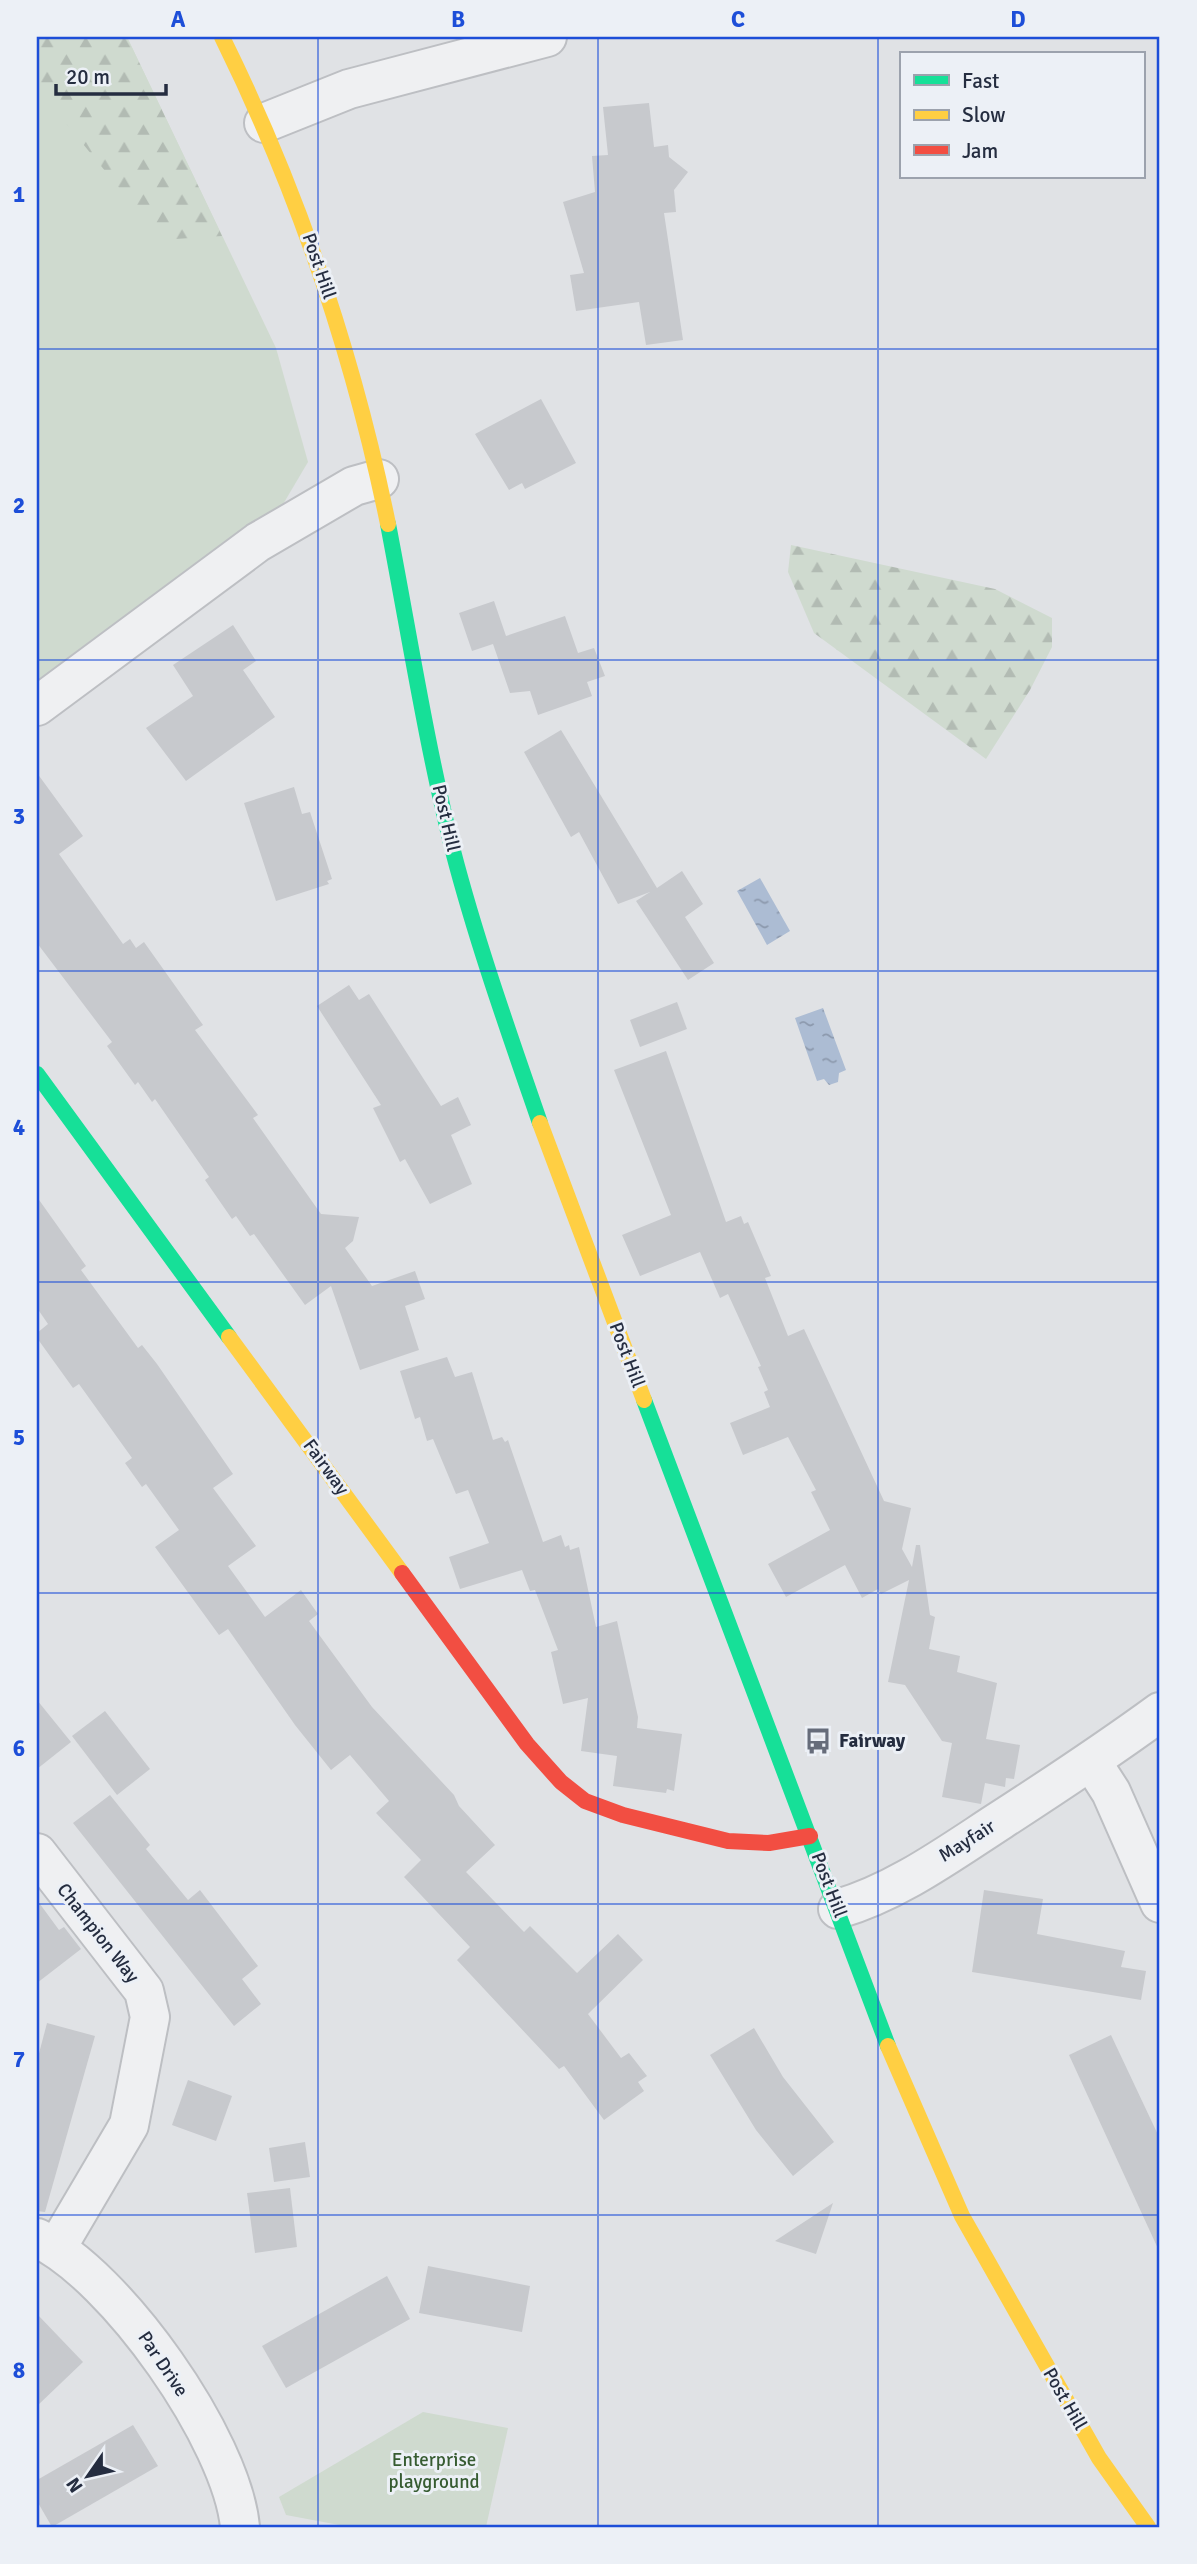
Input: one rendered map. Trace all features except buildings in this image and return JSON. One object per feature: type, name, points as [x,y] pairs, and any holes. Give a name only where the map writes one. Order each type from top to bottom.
[{"type":"street","name":"Post Hill","points":[[222,37],[264,123],[310,236],[345,340],[379,479],[414,672],[454,853],[499,1004],[616,1326],[894,2060],[962,2216],[1099,2458],[1148,2527]]},
{"type":"street","points":[[264,123],[349,89],[547,37]]},
{"type":"street","points":[[37,706],[258,542],[354,486],[379,479]]},
{"type":"street","name":"Fairway","points":[[37,1074],[527,1744],[565,1786],[584,1800],[606,1809],[688,1833],[754,1844],[789,1843],[810,1836]]},
{"type":"street","name":"Mayfair","points":[[838,1909],[861,1902],[902,1881],[1091,1761],[1160,1712]]},
{"type":"street","points":[[1091,1761],[1111,1792],[1160,1903]]},
{"type":"street","name":"Champion Way","points":[[37,1853],[144,1991],[150,2017],[129,2125],[47,2242]]},
{"type":"street","name":"Par Drive","points":[[47,2242],[121,2305],[175,2376],[220,2460],[240,2527]]},
{"type":"green space","points":[[37,37],[127,37],[276,348],[308,462],[282,506],[37,687]]},
{"type":"green space","points":[[37,37],[127,37],[222,236],[175,239],[147,222],[37,88]]},
{"type":"green space","points":[[791,545],[995,589],[1052,618],[1052,647],[1030,690],[986,759],[814,633],[788,572]]},
{"type":"green space","name":"Enterprise playground","points":[[423,2412],[508,2428],[486,2527],[350,2527],[286,2515],[279,2497]]},
{"type":"water","points":[[760,878],[790,931],[767,945],[737,891]]},
{"type":"water","points":[[823,1008],[846,1070],[839,1073],[838,1082],[829,1085],[824,1079],[817,1081],[795,1018]]},
{"type":"traffic: fast","points":[[388,524],[426,729],[453,851],[483,954],[540,1123]]},
{"type":"traffic: fast","points":[[37,1074],[229,1337]]},
{"type":"traffic: fast","points":[[644,1400],[888,2046]]},
{"type":"traffic: slow","points":[[222,37],[276,155],[321,275],[358,398],[388,524]]},
{"type":"traffic: slow","points":[[540,1123],[644,1400]]},
{"type":"traffic: slow","points":[[229,1337],[402,1573]]},
{"type":"traffic: slow","points":[[888,2046],[962,2216],[1099,2458],[1148,2527]]},
{"type":"traffic: jam","points":[[402,1573],[527,1744],[561,1782],[585,1801],[623,1815],[728,1841],[769,1843],[810,1836]]},
{"type":"place","name":"Fairway","points":[[818,1741]]}]
